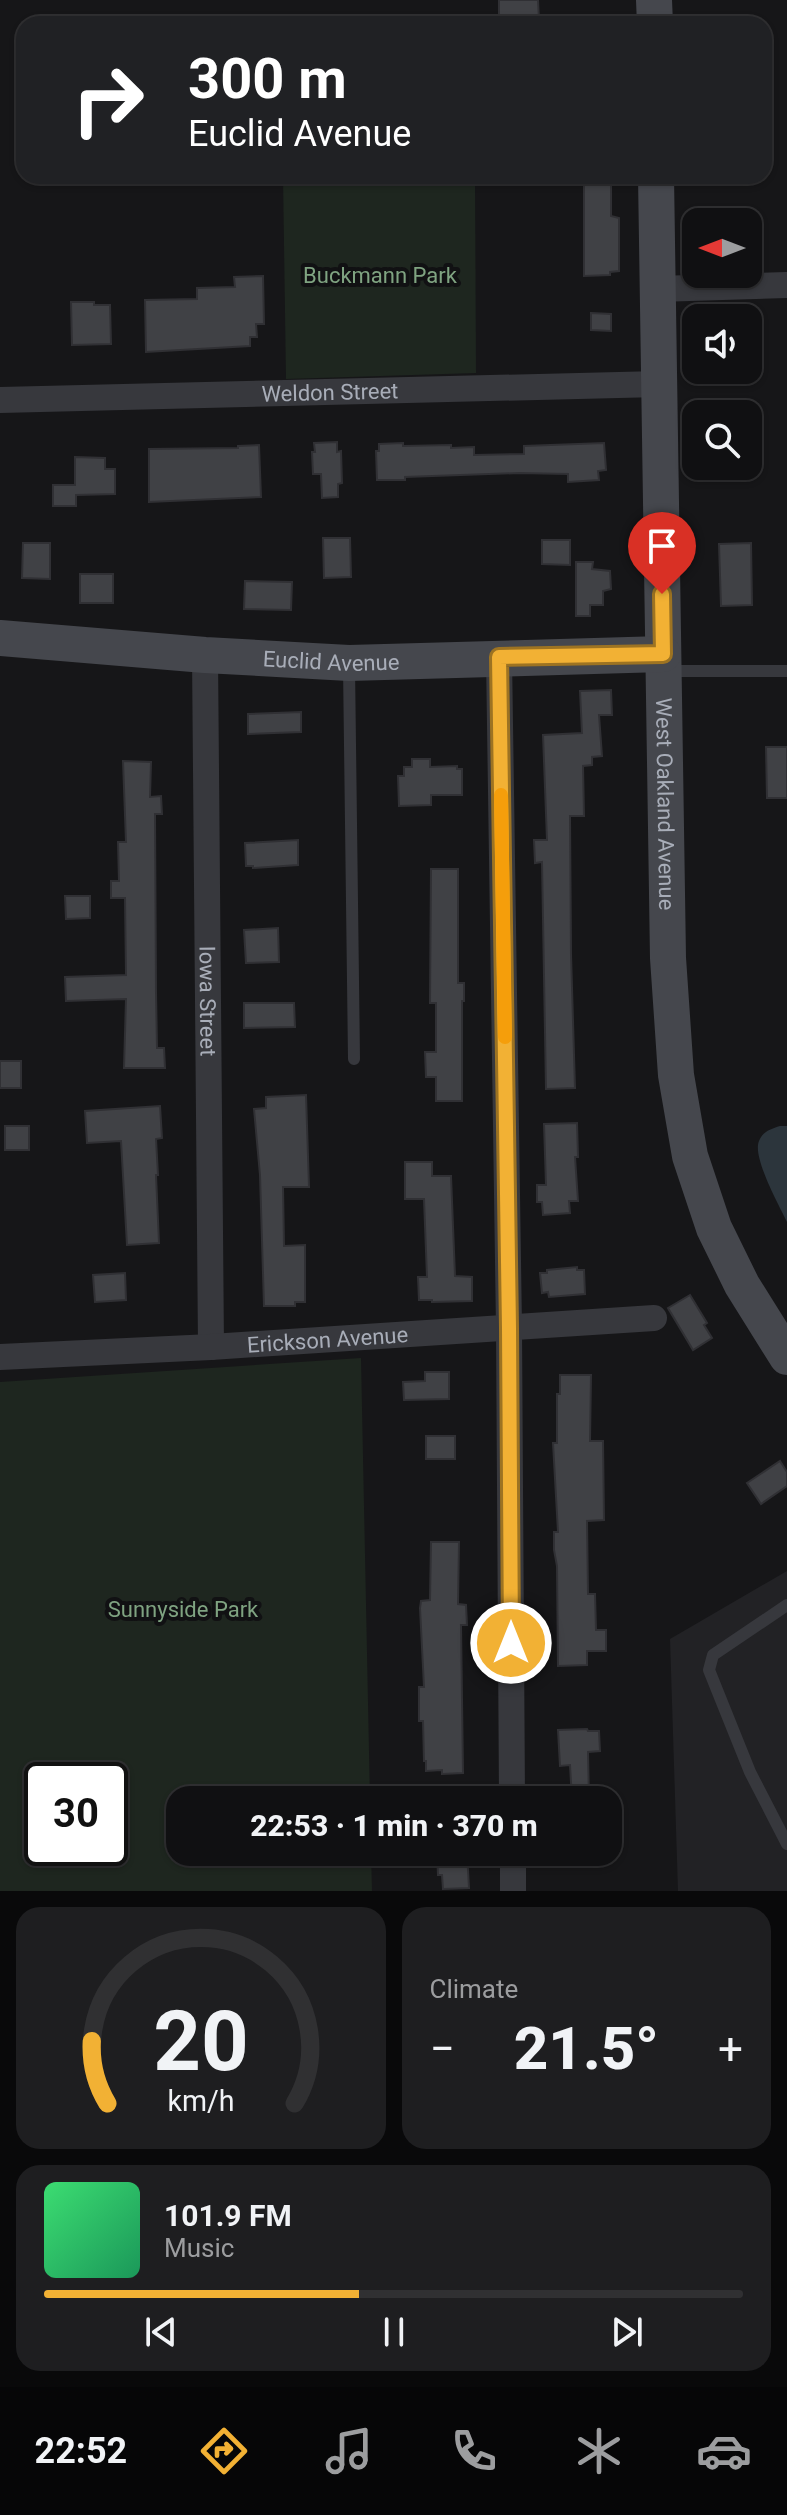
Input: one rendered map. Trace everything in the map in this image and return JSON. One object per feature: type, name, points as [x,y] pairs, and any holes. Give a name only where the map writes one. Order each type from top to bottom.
[{"type":"main road","name":"West Oakland Avenue","points":[[656,184],[668,958],[676,1075],[690,1156],[714,1228],[735,1271],[787,1357]]},
{"type":"main road","name":"Euclid Avenue","points":[[0,638],[349,663],[499,657],[663,663]]},
{"type":"street","points":[[657,289],[787,285]]},
{"type":"street","name":"Weldon Street","points":[[0,400],[659,384]]},
{"type":"street","name":"Iowa Street","points":[[205,655],[211,1347]]},
{"type":"street","points":[[499,657],[512,1786]]},
{"type":"street","name":"Erickson Avenue","points":[[0,1357],[211,1347],[654,1318]]},
{"type":"street","points":[[513,1866],[513,1891]]},
{"type":"lane","points":[[349,663],[354,1059]]},
{"type":"lane","points":[[663,663],[787,671]]},
{"type":"lane","points":[[787,1605],[713,1655],[709,1670],[750,1772],[787,1844]]},
{"type":"shaded area","points":[[780,1126],[787,1126],[787,1222],[767,1181],[758,1148],[763,1135]]},
{"type":"shaded area","points":[[787,1571],[787,1891],[678,1891],[670,1639]]},
{"type":"green space","name":"Buckmann Park","points":[[283,184],[475,184],[476,373],[286,379]]},
{"type":"green space","name":"Sunnyside Park","points":[[361,1358],[370,1786],[166,1786],[166,1866],[371,1866],[372,1891],[0,1891],[0,1382]]},
{"type":"building","points":[[499,0],[538,0],[539,16],[499,16]]},
{"type":"building","points":[[584,184],[611,184],[611,216],[619,218],[619,271],[610,272],[610,275],[584,276]]},
{"type":"building","points":[[263,276],[264,324],[256,324],[257,337],[250,337],[250,346],[146,352],[145,300],[197,299],[197,288],[235,287],[234,277]]},
{"type":"building","points":[[71,302],[110,305],[111,344],[72,345]]},
{"type":"building","points":[[591,313],[611,314],[611,331],[591,330]]},
{"type":"building","points":[[337,442],[337,452],[341,451],[342,483],[338,484],[338,497],[322,498],[321,474],[313,474],[314,443]]},
{"type":"building","points":[[403,443],[403,446],[474,447],[474,455],[524,454],[524,446],[604,443],[606,470],[598,471],[599,480],[568,482],[568,474],[519,473],[377,480],[376,451],[379,451],[379,444]]},
{"type":"building","points":[[259,445],[261,497],[149,502],[149,449]]},
{"type":"building","points":[[75,457],[105,458],[105,469],[115,469],[115,494],[76,495],[76,506],[53,506],[53,485],[75,485]]},
{"type":"building","points":[[323,538],[350,538],[351,577],[324,578]]},
{"type":"building","points":[[542,540],[570,540],[570,565],[542,564]]},
{"type":"building","points":[[23,543],[50,543],[50,579],[22,578]]},
{"type":"building","points":[[751,543],[752,605],[721,606],[719,544]]},
{"type":"building","points":[[576,562],[593,562],[592,569],[610,571],[611,589],[603,591],[603,605],[590,605],[590,616],[576,616]]},
{"type":"building","points":[[80,574],[113,574],[113,603],[80,603]]},
{"type":"building","points":[[245,581],[292,582],[291,610],[244,609]]},
{"type":"building","points":[[611,690],[612,715],[599,715],[602,756],[592,757],[592,765],[583,766],[584,816],[570,816],[575,1088],[546,1089],[542,862],[535,863],[534,840],[547,840],[543,735],[582,733],[580,691]]},
{"type":"building","points":[[301,712],[301,732],[248,734],[248,714]]},
{"type":"building","points":[[766,747],[787,747],[787,798],[767,798]]},
{"type":"building","points":[[412,759],[430,759],[430,767],[457,766],[457,769],[462,769],[462,795],[431,795],[431,805],[399,806],[398,776],[404,776],[404,767],[412,767]]},
{"type":"building","points":[[123,761],[151,762],[150,797],[161,796],[162,814],[155,814],[156,992],[157,1048],[164,1048],[165,1068],[124,1068],[126,999],[66,1001],[65,977],[126,975],[125,898],[111,898],[111,881],[119,881],[118,842],[126,842]]},
{"type":"building","points":[[298,840],[298,865],[246,866],[245,843]]},
{"type":"building","points":[[431,869],[458,869],[458,983],[464,983],[462,1101],[436,1101],[436,1077],[426,1077],[425,1052],[436,1052],[436,1003],[430,1003]]},
{"type":"building","points":[[65,896],[90,896],[90,918],[66,919]]},
{"type":"building","points":[[278,928],[279,962],[246,963],[244,930]]},
{"type":"building","points":[[244,1003],[294,1003],[295,1027],[244,1028]]},
{"type":"building","points":[[0,1061],[21,1061],[21,1088],[0,1088]]},
{"type":"building","points":[[306,1095],[309,1187],[283,1187],[284,1246],[305,1245],[305,1302],[295,1302],[295,1306],[264,1306],[260,1175],[254,1109],[266,1108],[266,1097]]},
{"type":"building","points":[[160,1106],[162,1138],[156,1139],[159,1243],[127,1245],[121,1141],[87,1143],[85,1111]]},
{"type":"building","points":[[577,1123],[578,1157],[575,1157],[578,1201],[569,1201],[570,1213],[543,1215],[542,1202],[537,1202],[537,1185],[546,1185],[544,1124]]},
{"type":"building","points":[[5,1126],[29,1126],[29,1150],[5,1150]]},
{"type":"building","points":[[405,1162],[432,1162],[432,1176],[451,1176],[455,1276],[472,1277],[472,1301],[419,1300],[418,1277],[427,1277],[424,1199],[405,1199]]},
{"type":"building","points":[[577,1267],[577,1270],[584,1270],[585,1294],[549,1297],[548,1292],[542,1293],[540,1273]]},
{"type":"building","points":[[125,1273],[126,1300],[95,1302],[93,1275]]},
{"type":"building","points":[[690,1295],[712,1338],[693,1350],[668,1308]]},
{"type":"building","points":[[425,1372],[449,1372],[449,1399],[404,1400],[403,1382],[425,1381]]},
{"type":"building","points":[[560,1375],[591,1375],[590,1441],[603,1441],[604,1520],[587,1521],[588,1594],[595,1594],[596,1630],[606,1630],[606,1651],[587,1651],[587,1665],[558,1666],[554,1532],[558,1532],[553,1443],[557,1443]]},
{"type":"building","points":[[426,1436],[455,1436],[455,1459],[426,1459]]},
{"type":"building","points":[[780,1461],[787,1472],[787,1486],[761,1504],[747,1483]]},
{"type":"building","points":[[431,1542],[459,1542],[458,1604],[466,1605],[467,1625],[461,1625],[463,1773],[426,1771],[424,1761],[423,1721],[419,1721],[419,1687],[424,1687],[420,1608],[421,1601],[430,1600]]},
{"type":"building","points":[[558,1730],[599,1731],[600,1751],[588,1752],[589,1786],[571,1786],[570,1765],[560,1766]]},
{"type":"building","points":[[438,1866],[468,1866],[469,1888],[443,1889],[442,1875],[438,1875]]},
{"type":"slow traffic","points":[[501,795],[505,1037]]},
{"type":"route","points":[[511,1643],[499,657],[663,654],[662,594]]}]
